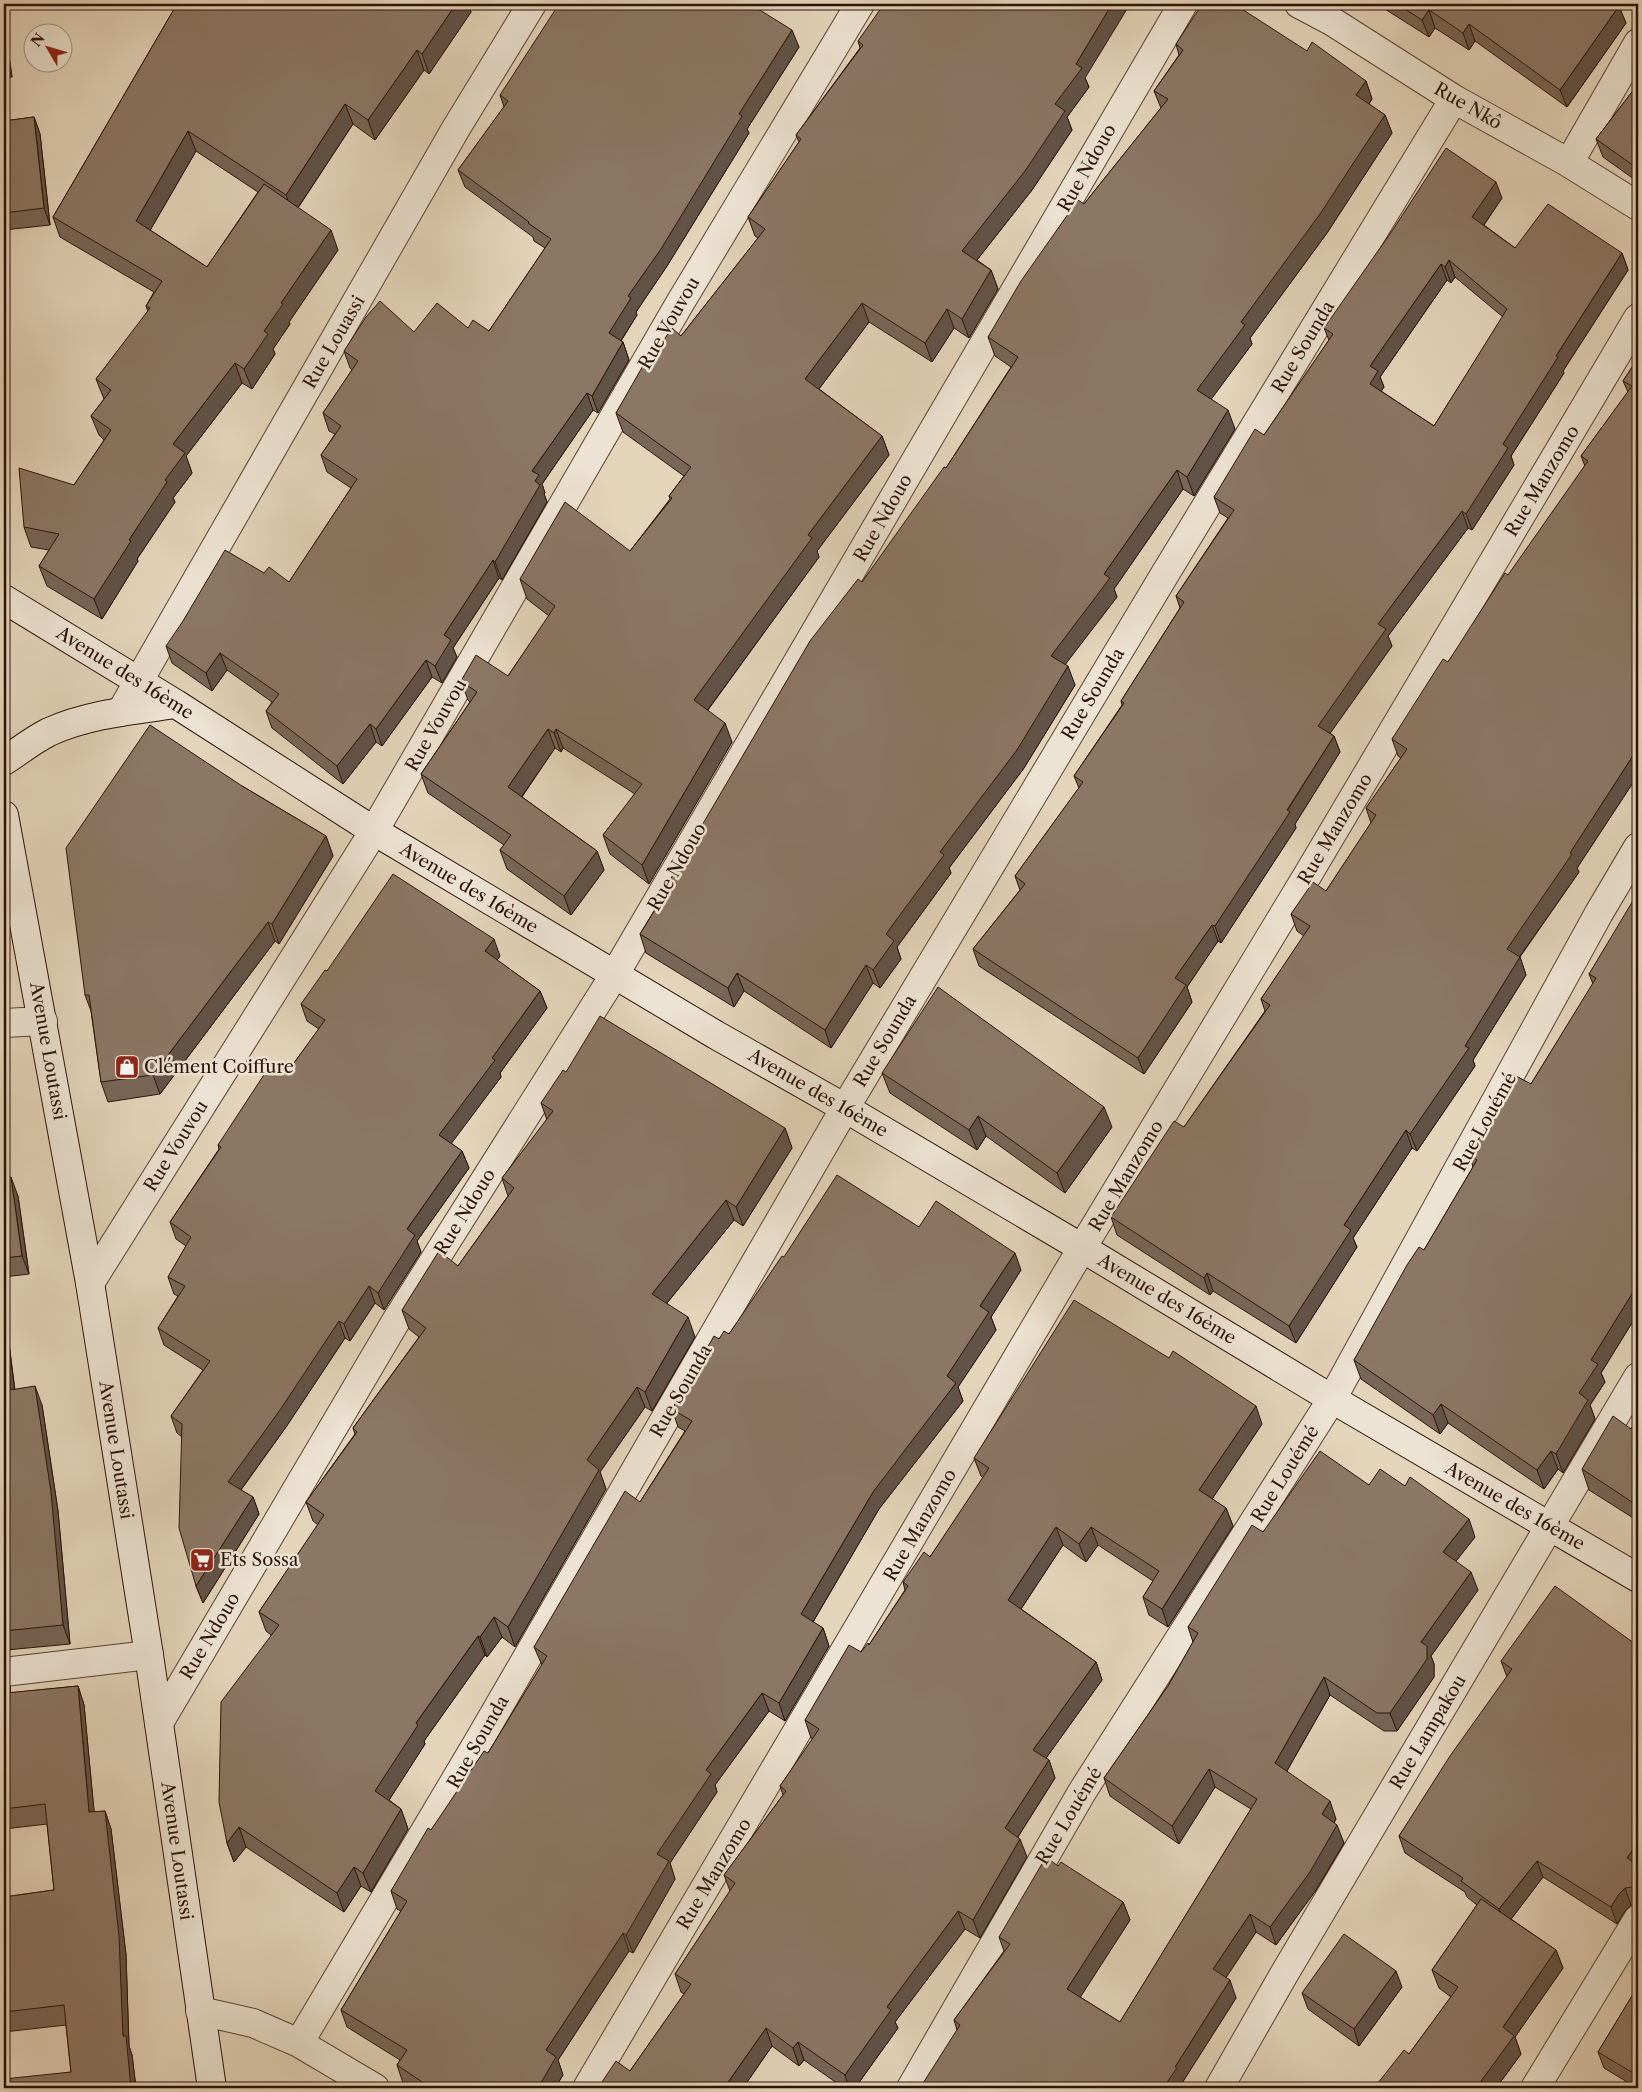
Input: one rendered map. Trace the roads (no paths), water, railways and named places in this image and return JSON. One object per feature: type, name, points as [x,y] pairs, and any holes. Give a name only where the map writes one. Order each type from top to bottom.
[{"type":"street","name":"Rue Louassi","points":[[121,712],[456,130],[532,4]]},
{"type":"street","name":"Rue Vouvou","points":[[90,1282],[374,832],[680,303],[860,4]]},
{"type":"street","name":"Rue Ndouo","points":[[159,1723],[396,1321],[615,974],[1183,4]]},
{"type":"street","name":"Rue Nkô","points":[[1299,4],[1338,13],[1454,99],[1569,163],[1638,206]]},
{"type":"street","points":[[1569,163],[1638,43]]},
{"type":"street","name":"Rue Sounda","points":[[299,2043],[482,1737],[845,1108],[1165,574],[1454,99]]},
{"type":"street","name":"Rue Manzomo","points":[[587,2088],[1082,1248],[1318,858],[1638,318]]},
{"type":"street","name":"Avenue des 16ème","points":[[4,599],[176,704],[374,832],[716,1035],[845,1108],[1332,1399],[1638,1578]]},
{"type":"street","points":[[4,761],[46,734],[64,726],[121,712],[176,704]]},
{"type":"street","name":"Avenue Loutassi","points":[[4,815],[90,1282],[149,1654],[212,2088]]},
{"type":"street","name":"Rue Louémé","points":[[911,2088],[1082,1792],[1332,1399],[1599,913],[1638,847]]},
{"type":"street","points":[[4,1023],[43,1021]]},
{"type":"street","name":"Rue Lampakou","points":[[1219,2088],[1283,1976],[1638,1377]]},
{"type":"street","points":[[4,1672],[149,1654]]},
{"type":"street","points":[[1536,2088],[1638,1918]]},
{"type":"street","points":[[200,2011],[253,2023],[299,2043],[375,2088]]},
{"type":"place","name":"Clément Coiffure","points":[[127,1067]]},
{"type":"place","name":"Ets Sossa","points":[[202,1560]]}]
